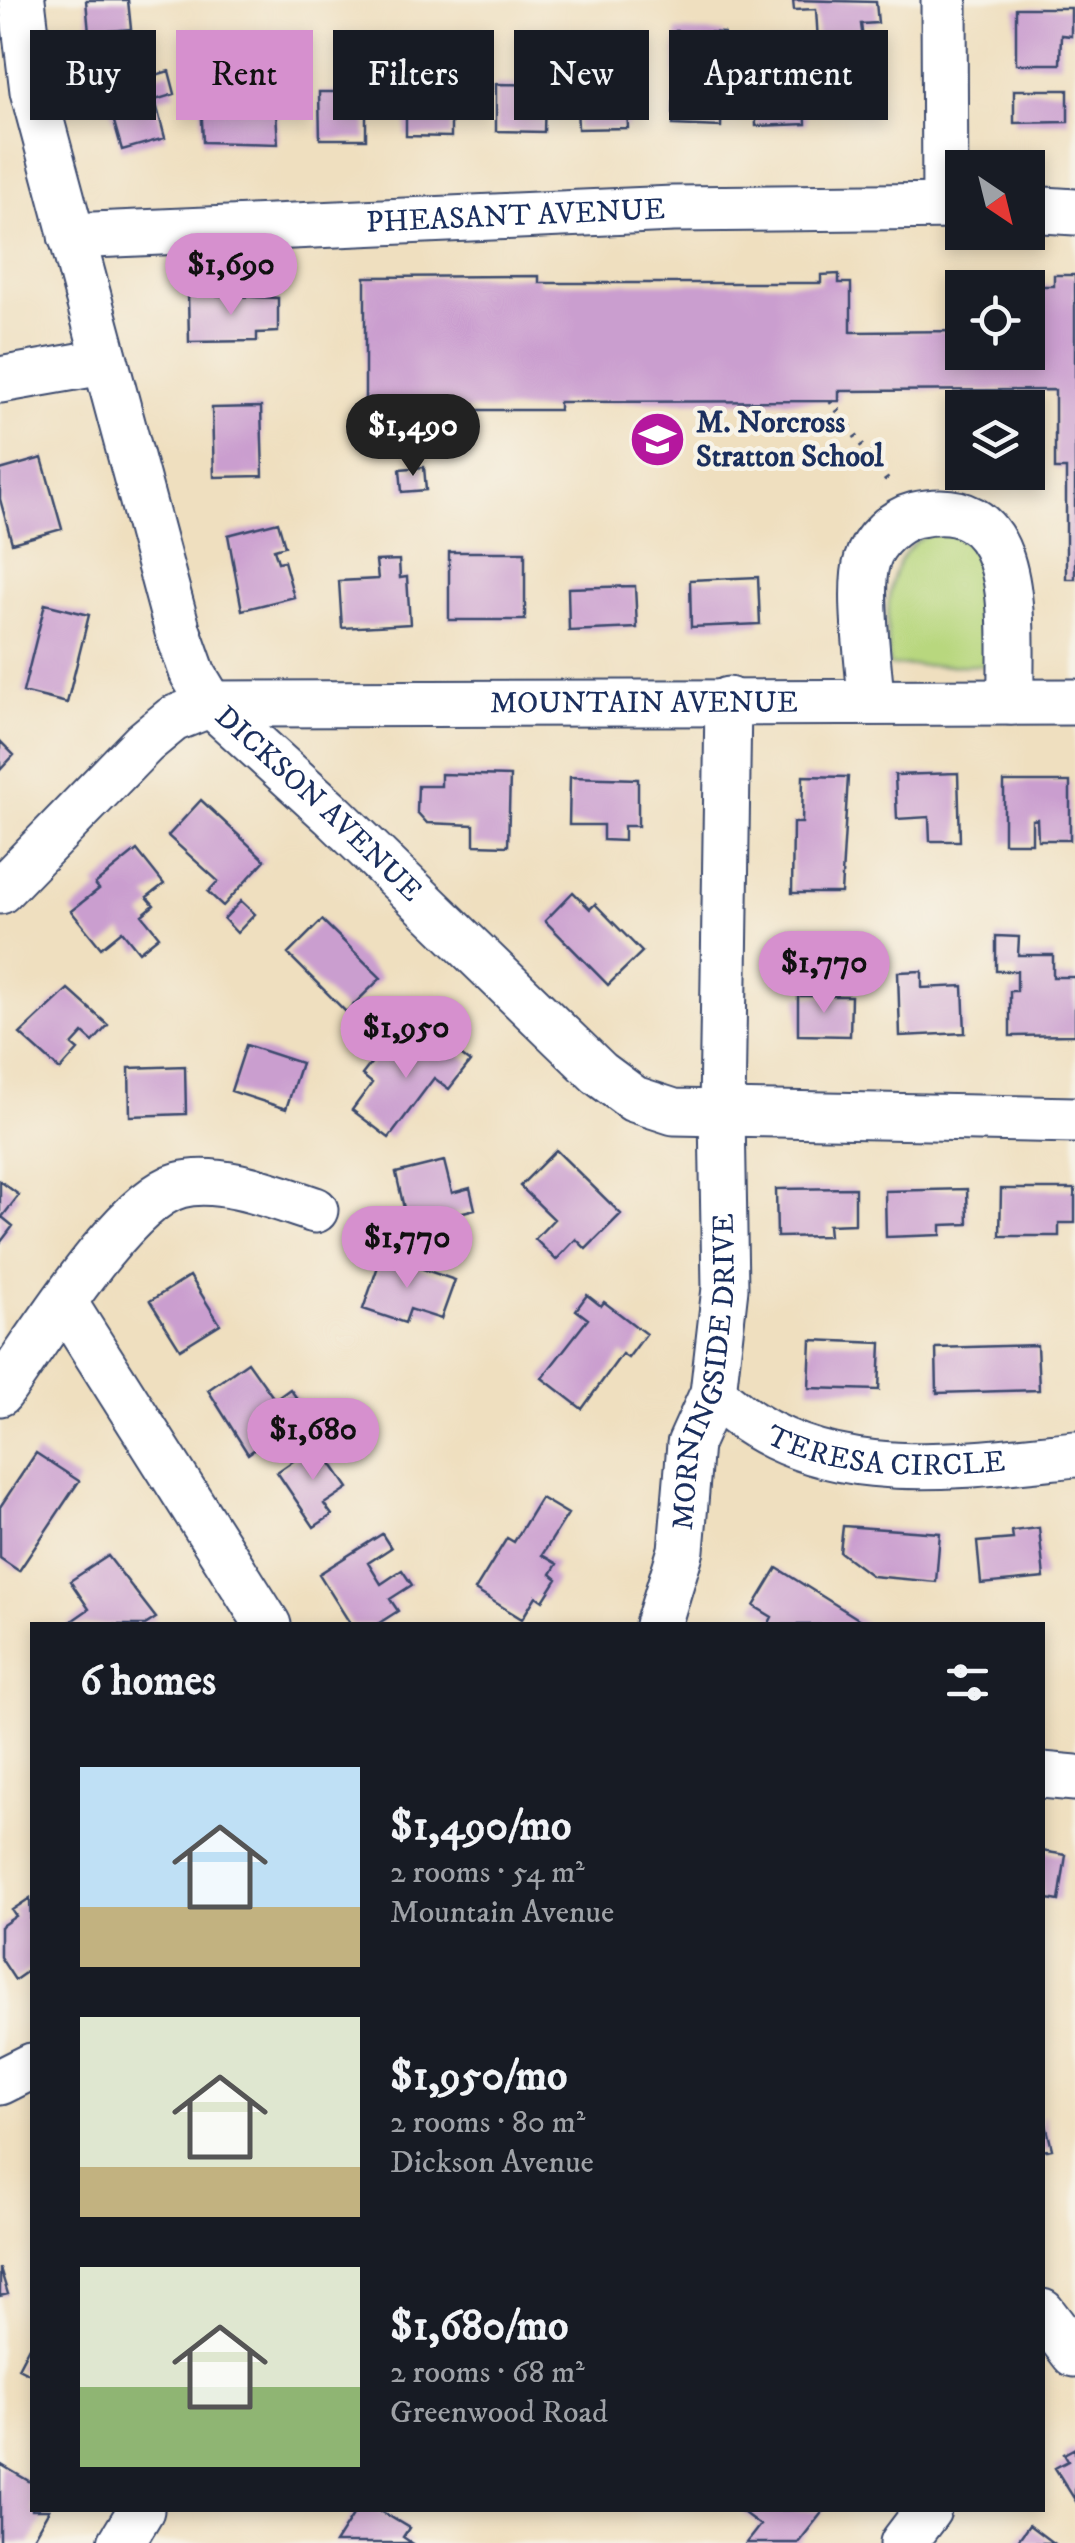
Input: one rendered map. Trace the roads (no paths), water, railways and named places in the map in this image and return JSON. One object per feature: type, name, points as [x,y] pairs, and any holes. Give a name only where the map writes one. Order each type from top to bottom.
[{"type":"street","name":"DICKSON AVENUE","points":[[22,0],[33,90],[103,362],[178,632],[192,674],[211,704],[598,1073],[634,1099],[661,1108],[722,1114],[1075,1120]]},
{"type":"street","points":[[944,0],[951,150]]},
{"type":"street","name":"PHEASANT AVENUE","points":[[71,236],[673,209],[945,206]]},
{"type":"street","points":[[1045,210],[1075,212]]},
{"type":"street","points":[[0,380],[103,362]]},
{"type":"street","points":[[870,699],[867,561],[888,530],[905,518],[934,511],[967,514],[995,541],[1007,574],[1012,702]]},
{"type":"street","name":"MOUNTAIN AVENUE","points":[[211,704],[870,699],[1075,702]]},
{"type":"street","name":"MORNINGSIDE DRIVE","points":[[659,1622],[681,1550],[690,1444],[713,1394],[726,1288],[722,1114],[728,700]]},
{"type":"street","points":[[0,891],[144,743],[173,718],[211,704]]},
{"type":"street","points":[[0,1393],[98,1256],[140,1209],[180,1185],[237,1186],[315,1210]]},
{"type":"street","points":[[66,1304],[266,1622]]},
{"type":"street","name":"TERESA CIRCLE","points":[[713,1394],[740,1420],[771,1439],[812,1454],[917,1466],[1075,1454]]},
{"type":"street","points":[[1045,1775],[1075,1778]]},
{"type":"street","points":[[0,2082],[30,2067]]},
{"type":"street","points":[[1045,2316],[1074,2354],[1045,2374]]},
{"type":"street","points":[[122,2543],[139,2512]]},
{"type":"street","points":[[903,2543],[926,2512]]},
{"type":"place","name":"M. Norcross Stratton School","points":[[657,440]]}]
